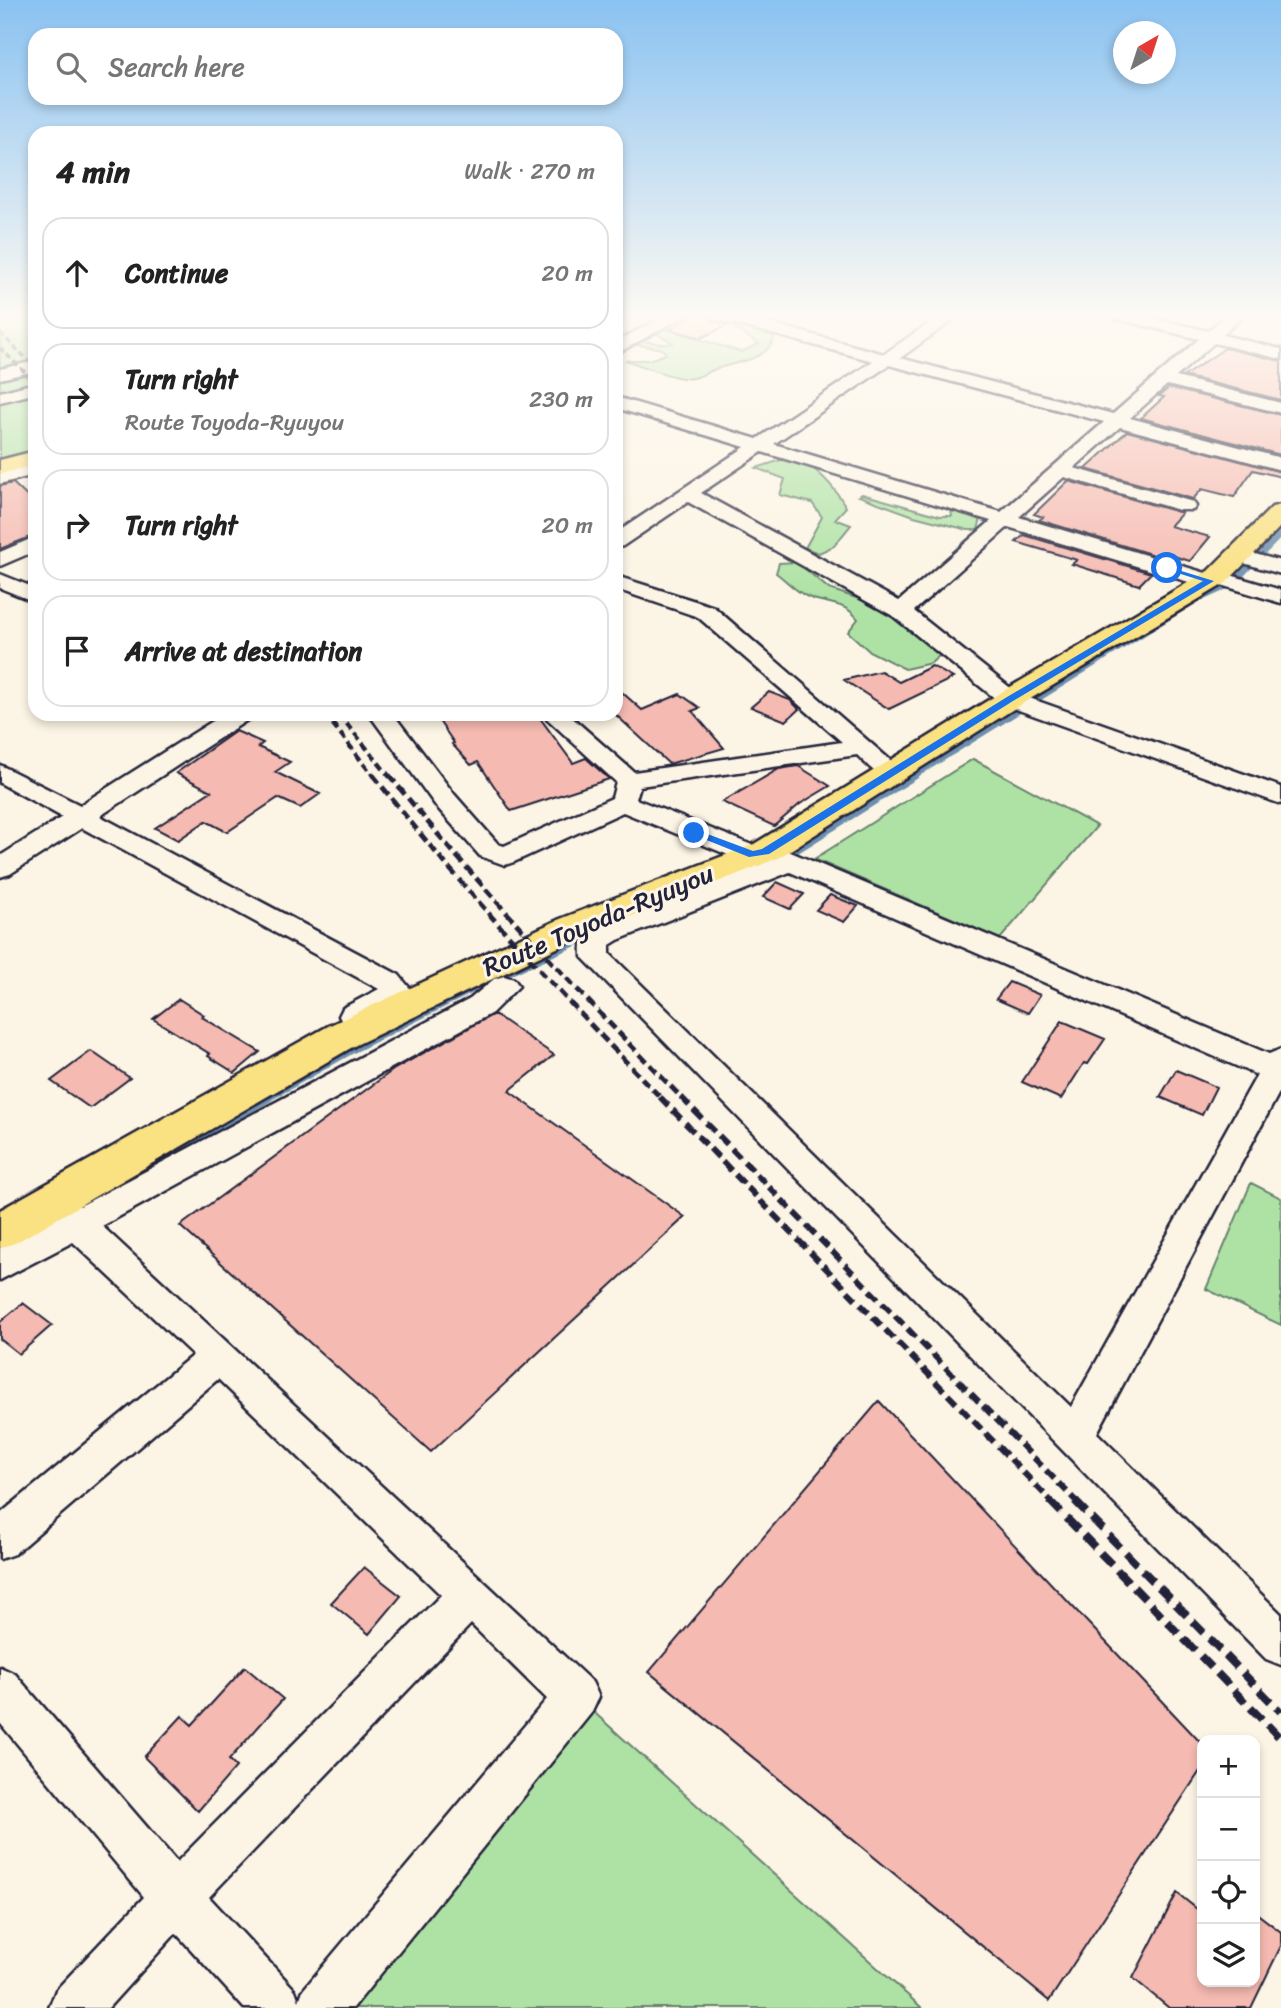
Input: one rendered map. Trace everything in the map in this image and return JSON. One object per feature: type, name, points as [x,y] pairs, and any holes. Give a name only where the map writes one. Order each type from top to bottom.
[{"type":"main road","name":"Route Toyoda-Ryuyou","points":[[0,1231],[63,1212],[302,1058],[343,1035],[572,927],[770,856],[892,773],[1223,571],[1281,512]]},
{"type":"street","points":[[641,409],[1005,519],[1223,571],[1281,597]]},
{"type":"street","points":[[623,537],[812,409]]},
{"type":"street","points":[[1071,409],[1281,464]]},
{"type":"street","points":[[901,611],[1131,409]]},
{"type":"street","points":[[1061,470],[1186,506]]},
{"type":"street","points":[[688,494],[901,611],[1010,699],[1281,796]]},
{"type":"street","points":[[0,560],[28,546]]},
{"type":"street","points":[[1223,571],[1281,568]]},
{"type":"street","points":[[0,580],[28,593]]},
{"type":"street","points":[[623,584],[706,612],[892,773]]},
{"type":"street","points":[[0,869],[230,721]]},
{"type":"street","points":[[386,721],[445,800],[489,850],[505,856],[626,791],[862,747]]},
{"type":"street","points":[[561,721],[626,791],[770,856],[1279,1067],[1075,1436]]},
{"type":"street","points":[[0,773],[389,982],[397,990],[388,999],[295,1047],[302,1058]]},
{"type":"street","points":[[770,856],[608,933],[595,942],[596,957],[1281,1644]]},
{"type":"street","points":[[0,1265],[63,1212],[481,1006],[504,986]]},
{"type":"street","points":[[63,1212],[219,1356],[576,1697],[321,2008]]},
{"type":"street","points":[[0,1540],[219,1356]]},
{"type":"street","points":[[74,2008],[176,1897],[470,1595]]},
{"type":"street","points":[[0,1689],[176,1897],[277,2008]]},
{"type":"green space","points":[[0,409],[28,409],[28,460],[0,467]]},
{"type":"green space","points":[[794,456],[830,484],[846,507],[835,519],[851,525],[834,546],[819,553],[805,548],[822,517],[812,503],[780,495],[785,479],[756,468]]},
{"type":"green space","points":[[862,494],[940,516],[952,516],[951,510],[964,511],[981,518],[978,530],[968,530],[914,516],[859,496]]},
{"type":"green space","points":[[797,562],[829,589],[872,603],[942,644],[939,656],[931,663],[905,669],[869,651],[848,632],[858,619],[853,613],[841,606],[804,595],[776,573],[779,563]]},
{"type":"green space","points":[[973,759],[1097,826],[1000,939],[814,859]]},
{"type":"green space","points":[[1251,1183],[1281,1198],[1281,1325],[1206,1289]]},
{"type":"green space","points":[[577,1697],[922,2008],[321,2008]]},
{"type":"building","points":[[1151,409],[1255,409],[1281,415],[1281,455],[1141,418]]},
{"type":"building","points":[[1127,431],[1281,472],[1281,477],[1253,470],[1234,497],[1202,489],[1193,499],[1086,469]]},
{"type":"building","points":[[1068,481],[1182,513],[1170,526],[1210,537],[1190,561],[1170,555],[1167,559],[1039,520],[1043,517],[1034,514]]},
{"type":"building","points":[[13,483],[28,497],[28,538],[0,549],[0,486]]},
{"type":"building","points":[[1024,535],[1151,573],[1139,585],[1072,564],[1077,560],[1016,542]]},
{"type":"building","points":[[932,666],[953,678],[889,709],[844,680],[881,671],[899,682]]},
{"type":"building","points":[[769,692],[790,700],[799,709],[786,721],[751,707]]},
{"type":"building","points":[[623,693],[642,710],[680,694],[700,708],[692,711],[724,748],[669,764],[622,721]]},
{"type":"building","points":[[439,721],[542,721],[573,763],[586,758],[609,779],[511,811],[478,762],[471,765],[452,744],[454,743]]},
{"type":"building","points":[[236,731],[263,743],[258,747],[290,762],[275,772],[320,794],[300,808],[278,798],[227,832],[206,821],[178,840],[155,828],[211,791],[176,773]]},
{"type":"building","points":[[798,766],[830,786],[800,804],[774,826],[722,802],[779,769]]},
{"type":"building","points":[[777,882],[804,894],[790,909],[763,897]]},
{"type":"building","points":[[830,895],[858,906],[844,922],[816,910]]},
{"type":"building","points":[[1009,982],[1040,995],[1028,1013],[996,999]]},
{"type":"building","points":[[179,999],[204,1015],[202,1017],[260,1052],[235,1073],[208,1056],[210,1054],[153,1019]]},
{"type":"building","points":[[494,1014],[554,1055],[509,1091],[685,1217],[431,1452],[180,1226],[393,1070]]},
{"type":"building","points":[[1062,1021],[1105,1039],[1088,1064],[1084,1063],[1061,1099],[1022,1082]]},
{"type":"building","points":[[91,1051],[130,1078],[90,1108],[51,1081]]},
{"type":"building","points":[[1176,1070],[1216,1087],[1202,1115],[1160,1097]]},
{"type":"building","points":[[23,1303],[52,1325],[19,1354],[0,1339],[0,1322]]},
{"type":"building","points":[[879,1401],[1197,1739],[1197,1776],[1049,2001],[649,1672]]},
{"type":"building","points":[[364,1567],[401,1596],[369,1634],[331,1603]]},
{"type":"building","points":[[245,1667],[283,1699],[229,1760],[236,1767],[198,1811],[144,1757],[182,1716],[192,1725]]},
{"type":"building","points":[[1177,1893],[1197,1909],[1197,1987],[1260,1987],[1260,1916],[1281,1932],[1281,1946],[1251,2008],[1169,2008],[1133,1978]]},
{"type":"waterway","points":[[1199,599],[1232,584],[1281,534]]},
{"type":"waterway","points":[[912,777],[1188,605]]},
{"type":"waterway","points":[[784,857],[915,775]]},
{"type":"waterway","points":[[490,980],[593,934]]},
{"type":"waterway","points":[[265,1099],[351,1050],[472,989]]},
{"type":"waterway","points":[[130,1176],[268,1097]]},
{"type":"railway","points":[[330,721],[374,777]]},
{"type":"railway","points":[[345,721],[390,777]]},
{"type":"railway","points":[[373,775],[513,941],[662,1099]]},
{"type":"railway","points":[[389,775],[459,859],[532,940],[683,1099]]},
{"type":"railway","points":[[660,1097],[1052,1502]]},
{"type":"railway","points":[[681,1097],[1077,1502]]},
{"type":"railway","points":[[1050,1501],[1281,1739]]},
{"type":"railway","points":[[1075,1501],[1281,1712]]},
{"type":"route","points":[[694,833],[752,855],[766,852],[1010,699],[1210,581],[1167,568]]}]
